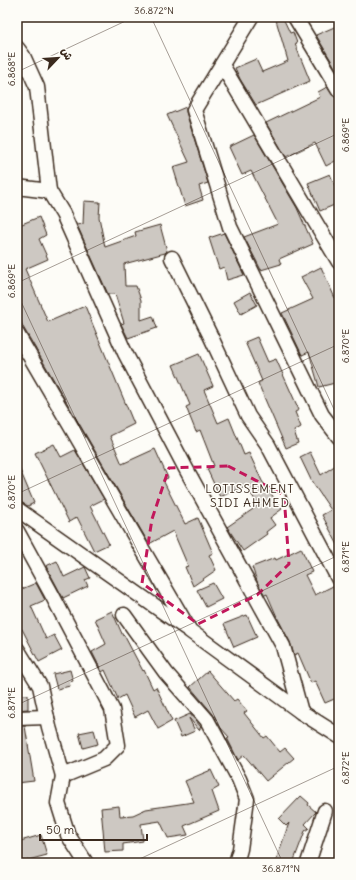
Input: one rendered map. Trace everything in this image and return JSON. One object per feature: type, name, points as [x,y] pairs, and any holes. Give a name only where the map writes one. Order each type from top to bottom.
[{"type":"street","points":[[251,17],[194,110],[230,227],[322,415],[339,437]]},
{"type":"street","points":[[295,17],[339,90]]},
{"type":"street","points":[[17,48],[23,56],[37,87],[49,192],[63,214],[125,353],[185,468],[283,646],[302,712]]},
{"type":"street","points":[[222,65],[339,262]]},
{"type":"street","points":[[17,188],[49,192]]},
{"type":"street","points":[[172,258],[248,416],[268,445],[339,580]]},
{"type":"street","points":[[17,334],[190,631]]},
{"type":"street","points":[[17,509],[302,712],[339,736]]},
{"type":"street","points":[[17,531],[112,709],[118,745],[104,759],[63,776]]},
{"type":"street","points":[[124,615],[166,672],[207,720],[239,780],[247,799],[240,849],[236,863]]},
{"type":"street","points":[[17,649],[40,686],[63,776],[58,803],[68,835],[86,863]]},
{"type":"street","points":[[17,718],[47,717]]},
{"type":"street","points":[[308,863],[325,811]]},
{"type":"highlighted area","points":[[228,466],[284,495],[289,564],[257,595],[198,624],[142,583],[152,519],[169,468]]},
{"type":"building","points":[[283,18],[290,33],[293,32],[297,43],[295,44],[310,81],[256,105],[235,68],[256,59],[262,72],[288,61],[276,20]]},
{"type":"building","points":[[339,25],[339,74],[316,35]]},
{"type":"building","points":[[327,87],[332,95],[339,98],[339,159],[326,166],[315,143],[286,157],[266,123],[320,97],[318,92]]},
{"type":"building","points":[[186,107],[186,112],[208,183],[199,186],[203,200],[185,206],[173,167],[189,162],[167,115]]},
{"type":"building","points":[[254,135],[297,208],[313,244],[279,259],[281,264],[261,270],[244,237],[278,224],[251,171],[242,175],[229,147]]},
{"type":"building","points":[[330,174],[339,195],[339,203],[320,211],[308,183]]},
{"type":"building","points":[[84,201],[100,202],[99,217],[105,247],[136,236],[135,232],[160,225],[167,251],[165,253],[124,264],[125,286],[136,286],[141,300],[141,320],[153,316],[157,328],[128,338],[121,324],[124,323],[115,294],[108,294],[77,225],[83,224]]},
{"type":"building","points":[[39,217],[46,235],[39,239],[48,259],[25,269],[48,322],[85,306],[134,424],[110,436],[122,464],[155,449],[168,478],[163,480],[185,524],[198,518],[213,553],[209,555],[216,570],[193,586],[185,567],[188,566],[173,531],[149,544],[23,327],[17,312],[17,226]]},
{"type":"building","points":[[224,233],[244,275],[227,280],[224,267],[219,269],[209,238]]},
{"type":"building","points":[[321,267],[339,307],[339,382],[319,387],[309,352],[302,355],[282,313],[313,299],[301,277]]},
{"type":"building","points":[[250,292],[257,305],[241,314],[234,301]]},
{"type":"building","points":[[257,337],[268,362],[276,359],[299,410],[295,412],[301,427],[294,431],[298,443],[286,448],[258,383],[262,381],[245,342]]},
{"type":"building","points":[[199,354],[213,386],[204,390],[218,423],[229,418],[244,455],[249,453],[262,481],[282,509],[270,518],[275,525],[266,532],[267,534],[243,551],[227,527],[259,505],[245,486],[220,497],[207,469],[214,466],[200,430],[196,432],[186,407],[190,405],[173,365]]},
{"type":"building","points":[[54,444],[61,457],[75,450],[104,499],[90,506],[109,544],[94,551],[77,517],[69,522],[35,453]]},
{"type":"building","points":[[310,452],[321,475],[339,463],[339,547],[322,515],[331,510],[312,482],[300,457]]},
{"type":"building","points":[[17,463],[34,503],[28,506],[17,501]]},
{"type":"building","points":[[301,548],[312,572],[305,575],[315,595],[333,586],[339,588],[339,697],[325,703],[315,681],[311,683],[298,653],[294,655],[290,642],[267,594],[265,595],[258,584],[252,567],[275,558],[276,560]]},
{"type":"building","points":[[57,561],[64,577],[85,567],[90,578],[85,580],[88,586],[63,598],[46,566]]},
{"type":"building","points":[[36,583],[45,600],[31,606],[46,639],[54,635],[62,650],[39,662],[22,629],[17,632],[17,591]]},
{"type":"building","points":[[213,583],[222,599],[206,607],[197,590]]},
{"type":"building","points":[[112,611],[123,636],[124,635],[143,671],[144,670],[153,689],[156,687],[172,721],[158,729],[148,710],[135,717],[125,695],[118,699],[105,670],[102,672],[92,652],[106,644],[95,619]]},
{"type":"building","points":[[247,615],[257,637],[234,647],[224,624]]},
{"type":"building","points":[[70,670],[73,681],[69,682],[70,686],[57,689],[53,674]]},
{"type":"building","points":[[208,671],[234,701],[237,699],[247,711],[244,713],[264,738],[267,736],[280,752],[285,748],[294,758],[266,781],[244,755],[238,760],[227,738],[229,737],[220,727],[213,714],[190,687]]},
{"type":"building","points":[[17,695],[28,695],[28,709],[17,710]]},
{"type":"building","points":[[190,714],[201,727],[199,730],[189,718],[195,731],[181,737],[174,721]]},
{"type":"building","points":[[17,726],[25,726],[34,781],[17,783]]},
{"type":"building","points":[[94,730],[98,744],[83,748],[79,733]]},
{"type":"building","points":[[211,770],[219,787],[212,791],[219,811],[184,826],[188,835],[168,838],[160,821],[141,824],[143,841],[123,844],[123,851],[105,852],[101,808],[119,806],[120,816],[133,815],[146,809],[194,802],[185,781]]},
{"type":"building","points":[[301,796],[316,812],[305,824],[309,828],[305,831],[293,863],[275,863],[289,823],[286,826],[279,819]]},
{"type":"building","points":[[41,835],[47,855],[17,863],[17,842]]},
{"type":"district","name":"LOTISSEMENT SIDI AHMED","points":[[250,496]]}]
